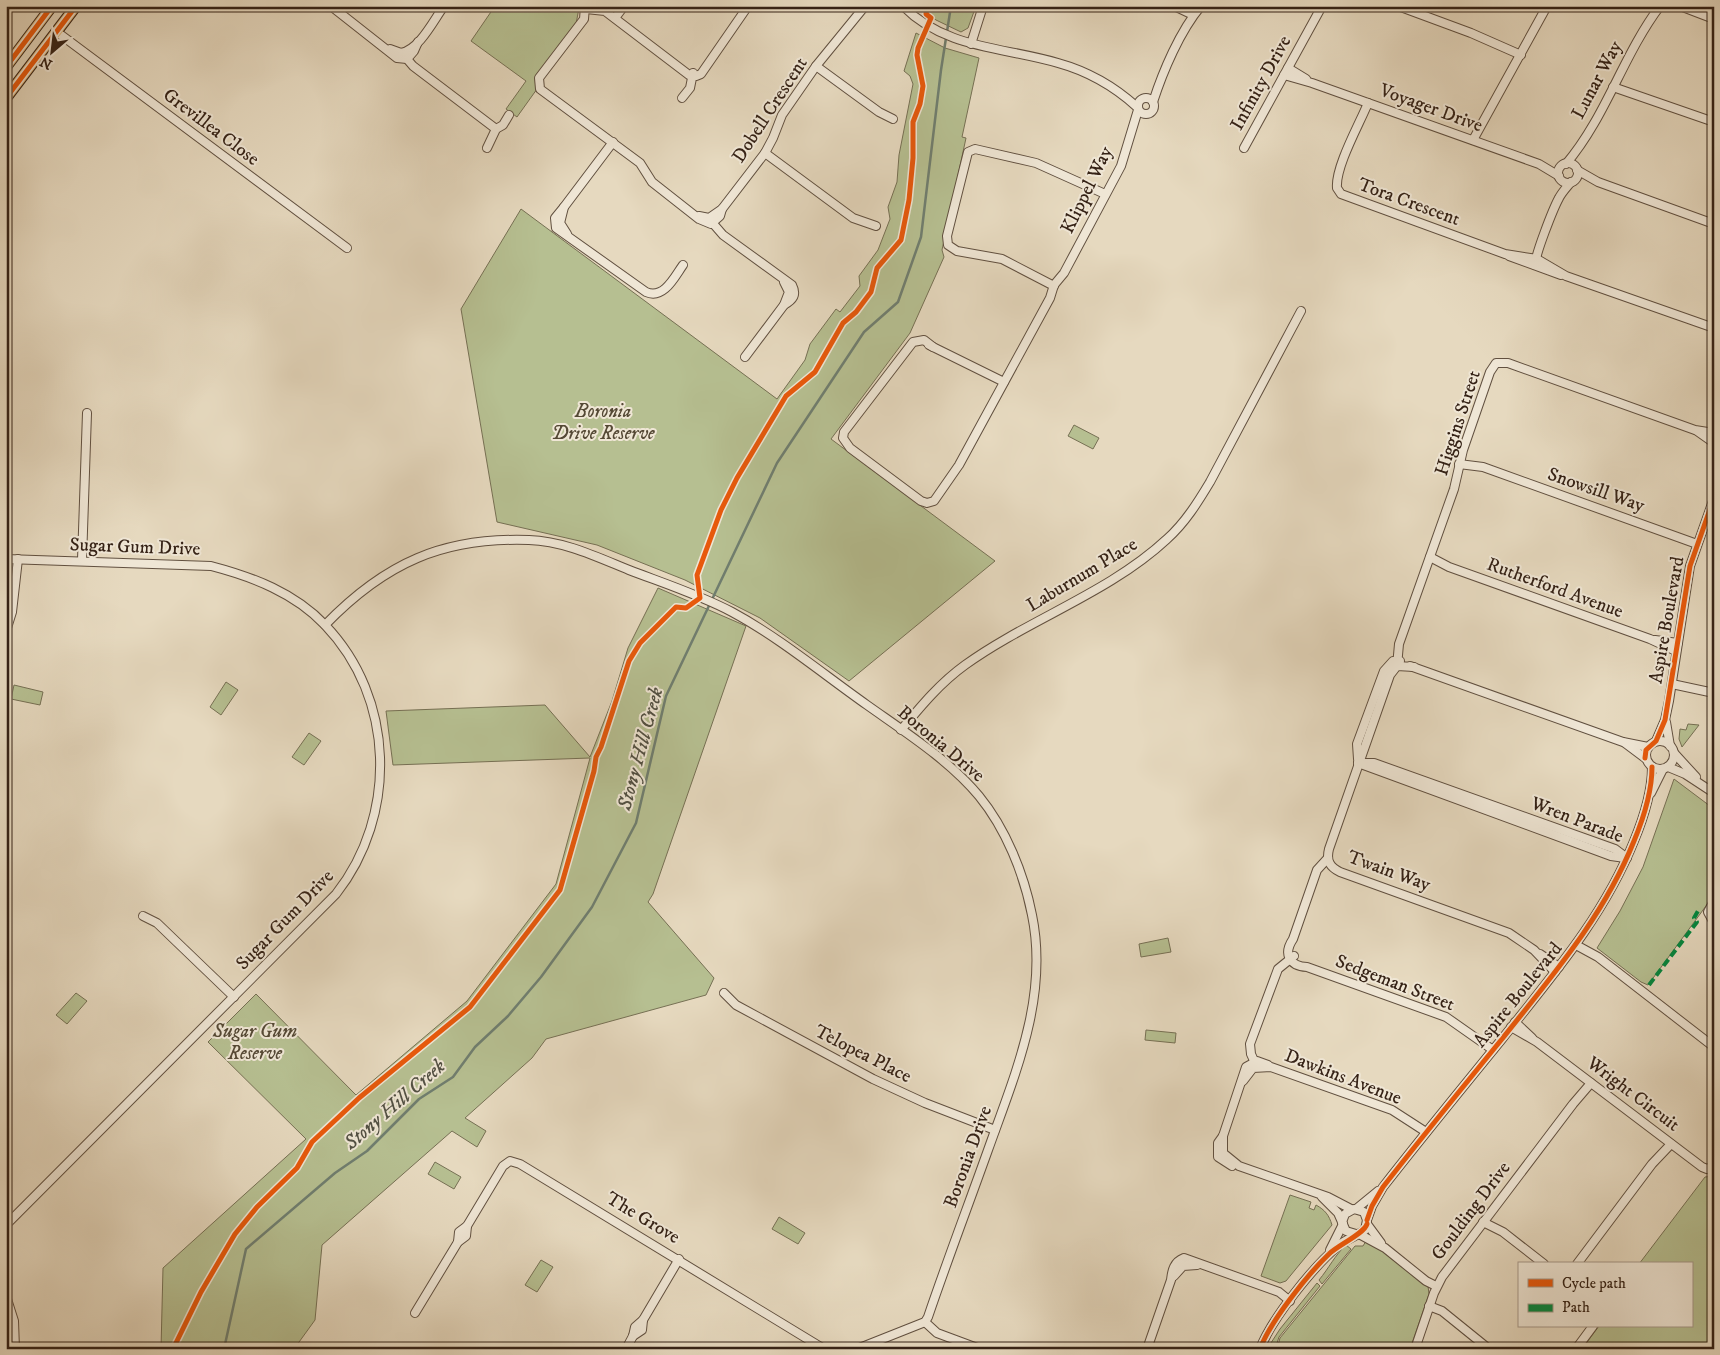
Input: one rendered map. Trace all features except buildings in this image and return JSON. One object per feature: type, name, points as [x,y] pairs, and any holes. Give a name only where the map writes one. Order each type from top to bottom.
[{"type":"main road","points":[[6,67],[52,6]]},
{"type":"main road","points":[[6,98],[76,6]]},
{"type":"main road","points":[[41,20],[57,32]]},
{"type":"street","points":[[331,6],[386,47],[407,55],[413,66],[496,129]]},
{"type":"street","points":[[407,55],[444,6]]},
{"type":"street","points":[[615,18],[624,6]]},
{"type":"street","points":[[682,98],[690,88],[692,74],[707,62],[748,6]]},
{"type":"street","name":"Dobell Crescent","points":[[710,221],[722,209],[765,153],[774,138],[782,115],[816,66],[865,6]]},
{"type":"street","points":[[903,6],[936,30],[958,40],[1058,62],[1081,71],[1141,106],[1153,110],[1153,102],[1160,81],[1191,17],[1201,6]]},
{"type":"street","points":[[974,45],[983,6]]},
{"type":"street","points":[[1398,6],[1492,42],[1519,58]]},
{"type":"street","points":[[1476,142],[1488,114],[1547,6]]},
{"type":"street","name":"Lunar Way","points":[[1564,164],[1581,146],[1644,29],[1660,6]]},
{"type":"street","points":[[1680,6],[1714,19]]},
{"type":"street","points":[[692,74],[606,11],[585,7],[584,19],[548,69],[544,86],[559,102],[640,163],[652,182],[691,212],[710,221],[780,278],[789,292],[784,305],[745,357]]},
{"type":"street","points":[[1175,7],[1191,17]]},
{"type":"street","name":"Infinity Drive","points":[[1244,148],[1321,7]]},
{"type":"street","name":"Grevillea Close","points":[[57,32],[346,248]]},
{"type":"street","points":[[816,66],[879,112],[892,119]]},
{"type":"street","name":"Voyager Drive","points":[[1286,71],[1312,83],[1539,164],[1560,177]]},
{"type":"street","points":[[1141,106],[1160,81]]},
{"type":"street","points":[[1614,84],[1638,95],[1714,122]]},
{"type":"street","points":[[1141,106],[1153,102]]},
{"type":"street","name":"Tora Crescent","points":[[1365,102],[1338,178],[1337,186],[1339,192],[1505,254],[1516,260],[1536,261],[1552,274],[1566,276],[1714,328]]},
{"type":"street","name":"Klippel Way","points":[[1051,284],[1067,266],[1121,166],[1141,106]]},
{"type":"street","points":[[487,148],[496,129],[503,125],[509,115]]},
{"type":"street","points":[[613,142],[564,207],[560,223],[567,234],[651,294],[658,294],[665,289],[683,264]]},
{"type":"street","name":"Lunar Way","points":[[1577,169],[1581,146]]},
{"type":"street","points":[[1002,384],[933,347],[919,344],[906,353],[853,423],[844,432],[844,443],[914,494],[929,497],[943,486],[959,465],[1046,304],[1051,284],[1002,259],[968,252],[954,244],[951,228],[968,152],[972,150],[1036,163],[1104,196]]},
{"type":"street","points":[[765,153],[853,218],[876,226]]},
{"type":"street","name":"Voyager Drive","points":[[1539,164],[1564,164]]},
{"type":"street","points":[[1536,261],[1559,198],[1559,170],[1564,164],[1572,164],[1598,182],[1714,224]]},
{"type":"street","points":[[1559,198],[1578,176],[1577,169]]},
{"type":"street","points":[[1560,177],[1572,181],[1598,182]]},
{"type":"street","name":"Laburnum Place","points":[[902,730],[928,697],[964,666],[1134,566],[1168,538],[1195,506],[1210,482],[1301,311]]},
{"type":"street","name":"Higgins Street","points":[[1397,663],[1398,644],[1457,480],[1461,455],[1490,372],[1496,363],[1500,362],[1695,430],[1714,433]]},
{"type":"street","points":[[82,560],[87,414]]},
{"type":"street","name":"Higgins Street","points":[[1695,430],[1714,443]]},
{"type":"street","name":"Snowsill Way","points":[[1461,455],[1483,467],[1697,544]]},
{"type":"street","name":"Snowsill Way","points":[[1459,464],[1483,467]]},
{"type":"street","name":"Aspire Boulevard","points":[[1656,742],[1665,720],[1690,566],[1714,498]]},
{"type":"street","name":"Boronia Drive","points":[[325,625],[345,604],[376,579],[409,560],[460,543],[493,540],[533,540],[567,546],[700,598],[729,611],[772,636],[902,730],[947,766],[979,796],[1014,858],[1032,916],[1037,954],[1035,1004],[1025,1041],[995,1130],[924,1322]]},
{"type":"street","name":"Sugar Gum Drive","points":[[6,559],[82,560],[212,566],[240,574],[270,586],[291,598],[325,625],[356,666],[368,693],[381,749],[378,804],[363,850],[346,881],[234,997],[6,1225]]},
{"type":"street","points":[[6,631],[12,612],[18,560]]},
{"type":"street","name":"Rutherford Avenue","points":[[1429,560],[1650,640],[1677,647]]},
{"type":"street","points":[[1397,663],[1623,742],[1648,747],[1656,742],[1664,742],[1704,785]]},
{"type":"street","name":"Twain Way","points":[[1397,663],[1387,665],[1384,671],[1357,744],[1358,764],[1329,861],[1340,872],[1509,932],[1557,970]]},
{"type":"street","points":[[1671,687],[1714,694]]},
{"type":"street","name":"Aspire Boulevard","points":[[1665,720],[1672,750]]},
{"type":"street","points":[[1623,742],[1646,758],[1652,767],[1680,771],[1714,793]]},
{"type":"street","points":[[1646,758],[1648,747]]},
{"type":"street","points":[[1665,768],[1673,761],[1672,750]]},
{"type":"street","name":"Wren Parade","points":[[1358,764],[1374,763],[1614,849],[1627,858]]},
{"type":"street","name":"Aspire Boulevard","points":[[1649,797],[1652,767]]},
{"type":"street","name":"Aspire Boulevard","points":[[1367,1222],[1372,1206],[1383,1187],[1578,942],[1605,900],[1627,858],[1649,797],[1665,768]]},
{"type":"street","points":[[1255,1064],[1250,1044],[1278,969],[1291,957],[1288,949],[1315,878],[1329,861]]},
{"type":"street","points":[[1714,901],[1708,912],[1714,923]]},
{"type":"street","points":[[143,916],[158,922],[234,997]]},
{"type":"street","points":[[1578,942],[1714,1046]]},
{"type":"street","name":"Sedgeman Street","points":[[1291,957],[1297,966],[1307,967],[1446,1017],[1491,1052]]},
{"type":"street","name":"Telopea Place","points":[[724,993],[736,1005],[873,1079],[925,1103],[995,1130]]},
{"type":"street","name":"Wright Circuit","points":[[1513,1024],[1702,1167],[1707,1169],[1714,1166]]},
{"type":"street","name":"Dawkins Avenue","points":[[1354,1209],[1239,1166],[1228,1160],[1223,1153],[1223,1136],[1243,1081],[1255,1064],[1271,1067],[1392,1110],[1425,1135]]},
{"type":"street","name":"Goulding Drive","points":[[1415,1349],[1438,1284],[1589,1082]]},
{"type":"street","points":[[1578,1262],[1669,1142]]},
{"type":"street","name":"The Grove","points":[[415,1312],[458,1242],[459,1232],[467,1226],[503,1166],[510,1161],[515,1161],[679,1259],[824,1349]]},
{"type":"street","name":"Aspire Boulevard","points":[[1354,1209],[1383,1187]]},
{"type":"street","name":"Dawkins Avenue","points":[[1318,1194],[1329,1203],[1342,1223]]},
{"type":"street","points":[[1327,1256],[1345,1214],[1354,1209],[1364,1212],[1367,1222],[1385,1248]]},
{"type":"street","points":[[1486,1219],[1541,1262]]},
{"type":"street","points":[[1260,1349],[1267,1331],[1327,1256],[1365,1230],[1367,1222]]},
{"type":"street","points":[[1342,1223],[1346,1231],[1357,1234],[1385,1248],[1420,1275],[1438,1284]]},
{"type":"street","points":[[626,1349],[633,1336],[635,1326],[643,1320],[679,1259]]},
{"type":"street","points":[[1147,1349],[1171,1280],[1183,1266],[1202,1265],[1268,1289],[1288,1303]]},
{"type":"street","points":[[6,1296],[14,1321],[15,1349]]},
{"type":"street","points":[[1428,1309],[1442,1311],[1489,1349]]},
{"type":"street","points":[[857,1349],[924,1322],[937,1333],[980,1349]]},
{"type":"street","points":[[1576,1349],[1592,1328]]},
{"type":"green space","points":[[495,6],[578,6],[579,8],[576,24],[538,75],[537,89],[517,117],[506,109],[526,81],[471,41]]},
{"type":"green space","points":[[917,6],[976,6],[968,28],[961,32],[936,20]]},
{"type":"green space","name":"Boronia Drive Reserve","points":[[916,33],[945,48],[979,58],[962,137],[966,138],[942,250],[944,257],[910,333],[831,439],[995,561],[849,681],[760,618],[685,580],[597,545],[497,522],[461,309],[521,209],[777,399],[805,360],[810,344],[836,309],[840,312],[860,286],[859,276],[878,250],[890,219],[888,207],[897,182],[899,155],[913,84],[910,76],[904,71]]},
{"type":"green space","points":[[1074,425],[1099,438],[1093,449],[1068,436]]},
{"type":"green space","name":"Sugar Gum Reserve","points":[[658,588],[746,626],[653,894],[648,902],[714,978],[706,995],[546,1039],[532,1058],[465,1118],[486,1131],[477,1147],[452,1131],[322,1245],[315,1320],[294,1349],[161,1349],[163,1268],[306,1139],[208,1042],[256,994],[356,1095],[467,1001],[556,884],[590,758],[393,765],[386,711],[545,705],[590,757],[612,701],[628,648]]},
{"type":"green space","points":[[226,682],[238,690],[221,715],[210,707]]},
{"type":"green space","points":[[14,685],[43,692],[40,705],[11,699]]},
{"type":"green space","points":[[1688,724],[1699,725],[1682,747],[1679,739],[1680,729],[1686,730]]},
{"type":"green space","points":[[309,733],[321,741],[304,765],[292,757]]},
{"type":"green space","points":[[1674,779],[1714,809],[1714,895],[1648,985],[1641,982],[1597,948],[1620,911],[1643,867]]},
{"type":"green space","points":[[1168,938],[1171,952],[1141,957],[1139,944]]},
{"type":"green space","points":[[76,993],[87,1001],[67,1024],[56,1015]]},
{"type":"green space","points":[[1146,1030],[1176,1033],[1175,1043],[1145,1040]]},
{"type":"green space","points":[[435,1162],[461,1177],[454,1189],[428,1174]]},
{"type":"green space","points":[[1714,1176],[1714,1349],[1582,1349],[1598,1328],[1692,1328],[1692,1262],[1641,1262],[1705,1177]]},
{"type":"green space","points":[[1290,1195],[1311,1202],[1309,1208],[1314,1210],[1316,1205],[1322,1209],[1332,1225],[1286,1281],[1280,1283],[1261,1276]]},
{"type":"green space","points":[[779,1217],[805,1233],[798,1244],[772,1229]]},
{"type":"green space","points":[[1366,1241],[1376,1245],[1428,1286],[1429,1294],[1410,1349],[1277,1349],[1280,1338],[1355,1246],[1363,1246]]},
{"type":"green space","points":[[1346,1245],[1351,1249],[1322,1284],[1319,1280]]},
{"type":"green space","points":[[541,1260],[553,1267],[537,1292],[525,1285]]},
{"type":"green space","points":[[1317,1283],[1320,1286],[1279,1337],[1275,1349],[1267,1349],[1280,1329]]},
{"type":"waterway","name":"Stony Hill Creek","points":[[224,1349],[246,1249],[335,1173],[367,1151],[419,1099],[453,1077],[475,1047],[508,1016],[541,977],[592,907],[636,823],[666,696],[777,463],[864,332],[898,302],[921,237],[941,70],[951,6]]},
{"type":"marked path","points":[[1649,985],[1697,922],[1694,918],[1699,909]]},
{"type":"cycle path","points":[[6,67],[52,6]]},
{"type":"cycle path","points":[[6,98],[76,6]]},
{"type":"cycle path","points":[[173,1349],[201,1292],[235,1234],[257,1207],[297,1168],[312,1142],[359,1098],[470,1007],[560,890],[594,771],[596,757],[629,661],[640,643],[676,607],[686,608],[700,598],[697,575],[721,510],[737,478],[786,396],[815,372],[843,323],[856,312],[871,292],[877,268],[901,240],[909,200],[913,158],[913,122],[920,104],[923,86],[917,55],[918,48],[931,18],[926,14],[927,6]]},
{"type":"cycle path","points":[[1645,758],[1646,750],[1656,741],[1665,720],[1690,566],[1714,498]]},
{"type":"cycle path","points":[[1367,1220],[1372,1206],[1383,1187],[1540,992],[1576,944],[1608,895],[1638,832],[1649,796],[1652,767]]},
{"type":"cycle path","points":[[1260,1349],[1280,1313],[1310,1274],[1329,1254],[1356,1236],[1367,1224]]}]
